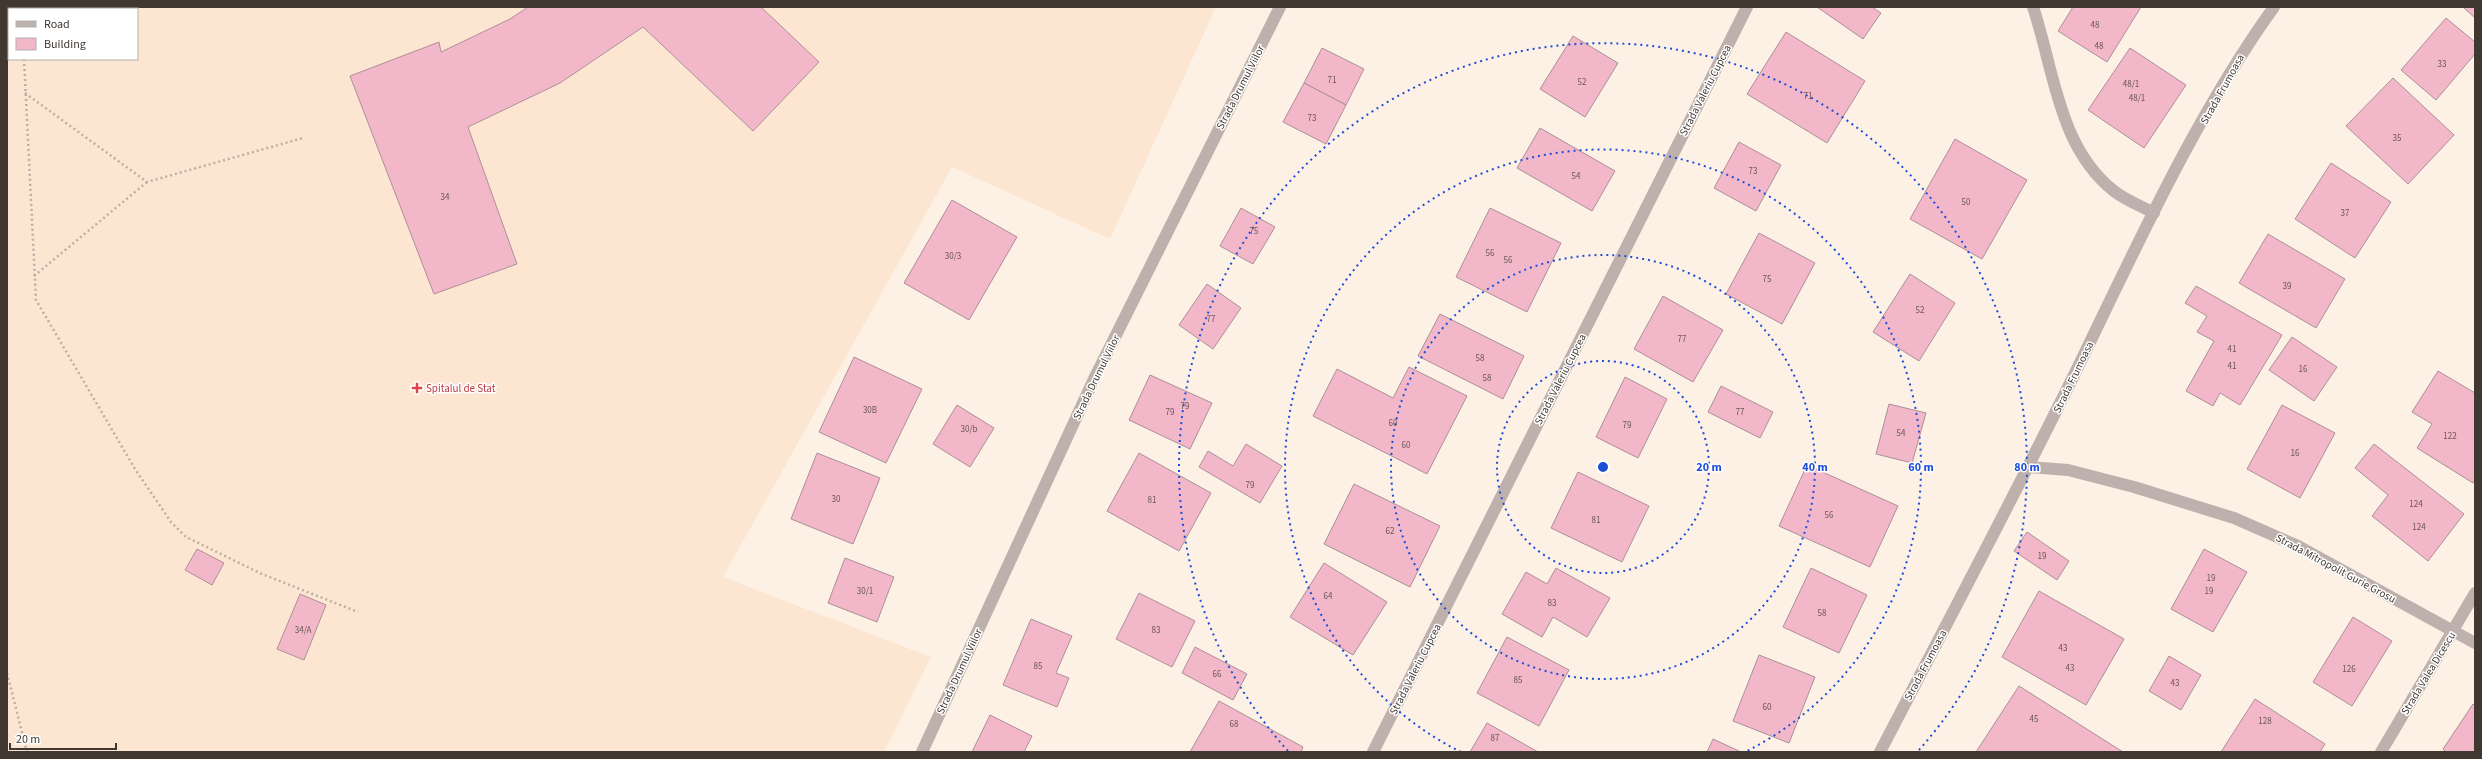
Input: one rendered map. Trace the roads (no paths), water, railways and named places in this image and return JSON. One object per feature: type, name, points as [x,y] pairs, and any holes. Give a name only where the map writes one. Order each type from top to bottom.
[{"type":"street","name":"Strada Drumul Viilor","points":[[922,752],[1094,379],[1280,7]]},
{"type":"street","name":"Strada Valeriu Cupcea","points":[[1373,752],[1747,7]]},
{"type":"street","points":[[2033,7],[2069,131],[2090,166],[2114,191],[2154,213]]},
{"type":"street","name":"Strada Frumoasa","points":[[1880,752],[2029,467],[2154,213],[2240,54],[2274,7]]},
{"type":"street","name":"Strada Mitropolit Gurie Grosu","points":[[2029,467],[2075,471],[2134,486],[2234,518],[2298,546],[2475,643]]},
{"type":"street","name":"Strada Valea Dicescu","points":[[2381,752],[2475,593]]},
{"type":"place","name":"Spitalul de Stat","points":[[417,388]]}]
